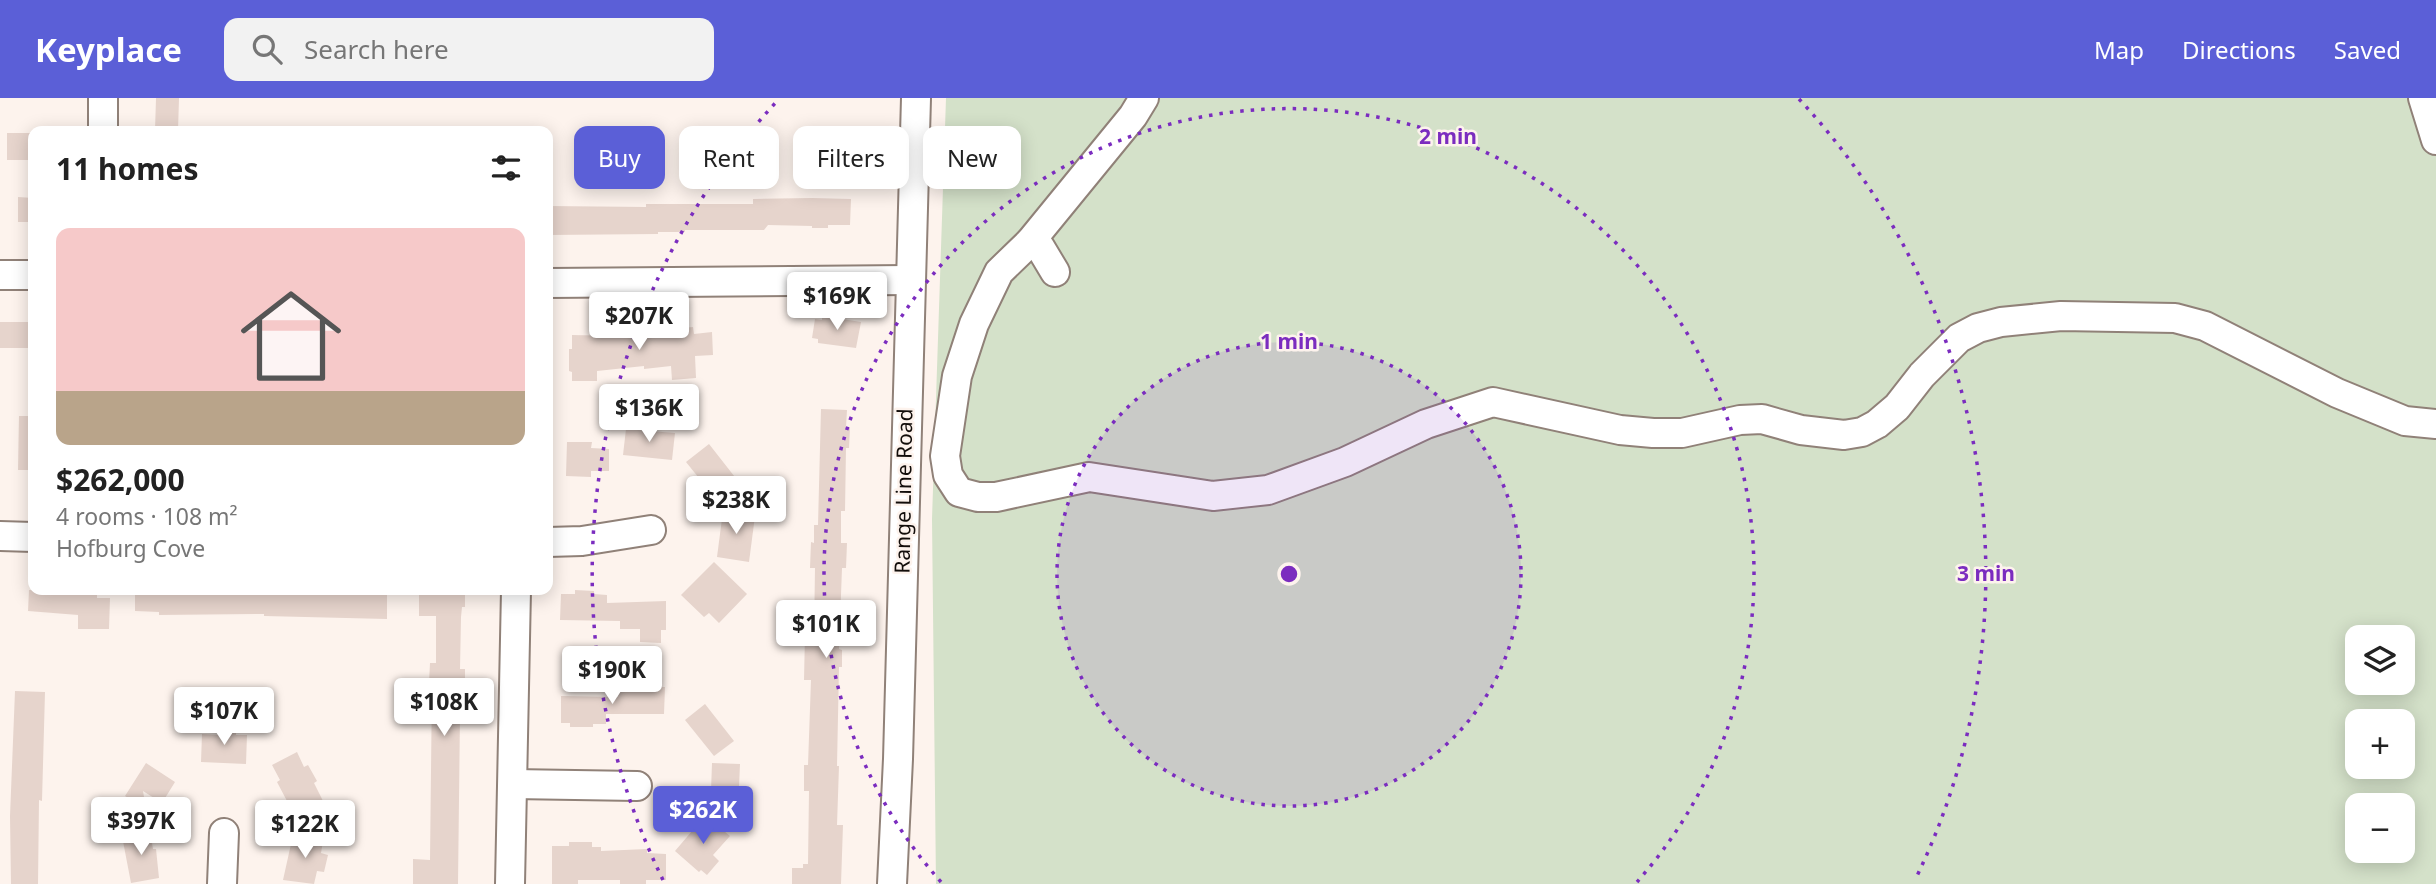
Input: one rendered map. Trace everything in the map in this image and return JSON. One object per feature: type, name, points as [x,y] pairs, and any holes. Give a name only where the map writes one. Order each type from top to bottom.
[{"type":"street","points":[[103,98],[103,126]]},
{"type":"street","name":"Range Line Road","points":[[892,884],[898,759],[916,98]]},
{"type":"street","points":[[1144,98],[1133,116],[1030,242],[999,272],[974,324],[957,376],[945,456],[948,475],[959,492],[978,497],[996,497],[1088,477],[1213,496],[1268,490],[1345,462],[1426,424],[1493,402],[1620,430],[1682,433],[1740,420],[1762,419],[1801,430],[1844,435],[1870,428],[1897,407],[1922,375],[1959,338],[1978,328],[2001,322],[2062,316],[2175,318],[2205,326],[2337,393],[2405,421],[2436,424]]},
{"type":"street","points":[[2423,98],[2436,140]]},
{"type":"street","points":[[1030,242],[1040,247],[1055,272]]},
{"type":"street","points":[[0,275],[28,275]]},
{"type":"street","points":[[553,283],[909,280]]},
{"type":"street","points":[[553,542],[582,541],[650,530]]},
{"type":"street","points":[[0,536],[28,537]]},
{"type":"street","points":[[510,884],[516,595]]},
{"type":"street","points":[[513,784],[637,786]]},
{"type":"street","points":[[222,884],[224,833]]},
{"type":"green space","points":[[946,98],[2436,98],[2436,884],[936,884],[932,519],[943,189],[1021,189],[1021,126],[945,126]]},
{"type":"building","points":[[156,98],[179,98],[178,126],[155,126]]},
{"type":"building","points":[[7,133],[28,133],[28,160],[7,160]]},
{"type":"building","points":[[18,197],[28,198],[28,222],[18,222]]},
{"type":"building","points":[[753,199],[851,199],[850,225],[812,228],[768,225],[764,230],[553,235],[553,206],[753,204]]},
{"type":"building","points":[[822,316],[861,322],[856,348],[818,343],[818,339],[812,338],[815,319],[822,320]]},
{"type":"building","points":[[0,322],[28,322],[28,348],[0,348]]},
{"type":"building","points":[[693,327],[694,334],[712,332],[713,355],[695,356],[696,378],[672,380],[671,366],[644,369],[644,366],[597,371],[597,381],[572,381],[569,349],[572,349],[572,335],[618,336],[617,334]]},
{"type":"building","points":[[821,409],[847,410],[846,427],[850,428],[849,448],[846,448],[845,511],[841,511],[841,543],[847,543],[846,568],[842,568],[839,649],[842,650],[842,667],[839,667],[837,825],[843,825],[841,884],[792,884],[792,868],[803,868],[803,864],[808,864],[809,791],[804,791],[804,765],[808,765],[811,680],[804,680],[805,634],[814,634],[815,568],[810,568],[814,525],[818,525]]},
{"type":"building","points":[[19,416],[28,416],[28,470],[18,470]]},
{"type":"building","points":[[626,429],[675,433],[672,460],[623,455]]},
{"type":"building","points":[[567,442],[592,442],[591,448],[609,449],[609,471],[591,471],[591,477],[566,476]]},
{"type":"building","points":[[709,444],[738,481],[718,497],[686,462]]},
{"type":"building","points":[[723,511],[755,516],[749,562],[717,557]]},
{"type":"building","points":[[714,562],[747,594],[719,623],[709,613],[704,617],[681,595]]},
{"type":"building","points":[[575,590],[607,595],[607,603],[666,601],[666,630],[661,630],[661,643],[640,642],[640,629],[620,629],[620,621],[560,620],[561,594],[575,594]]},
{"type":"building","points":[[29,595],[97,595],[97,598],[110,598],[109,629],[78,629],[78,615],[28,611]]},
{"type":"building","points":[[135,595],[387,595],[387,619],[264,614],[159,615],[159,612],[135,611]]},
{"type":"building","points":[[419,595],[465,595],[465,607],[462,607],[461,617],[460,669],[465,669],[465,680],[464,714],[460,714],[458,884],[413,884],[413,859],[430,860],[432,683],[429,683],[430,663],[436,663],[436,616],[419,616]]},
{"type":"building","points":[[618,686],[665,687],[664,714],[606,714],[606,724],[593,724],[593,727],[570,727],[570,723],[561,723],[561,696],[618,697]]},
{"type":"building","points":[[15,691],[45,692],[38,884],[11,884],[10,816]]},
{"type":"building","points":[[705,704],[734,741],[714,756],[685,720]]},
{"type":"building","points":[[219,726],[236,727],[236,735],[247,735],[246,764],[201,762],[202,734],[219,735]]},
{"type":"building","points":[[297,752],[304,767],[308,765],[317,781],[314,783],[325,805],[297,820],[277,782],[280,780],[272,765]]},
{"type":"building","points":[[146,763],[175,782],[162,803],[143,791],[146,809],[125,796]]},
{"type":"building","points":[[712,763],[740,764],[738,810],[714,809],[714,791],[711,791]]},
{"type":"building","points":[[708,818],[730,836],[713,855],[719,861],[707,875],[701,870],[699,872],[675,851],[698,824],[701,826]]},
{"type":"building","points":[[150,831],[153,849],[156,849],[159,878],[131,883],[122,836]]},
{"type":"building","points":[[293,835],[323,841],[321,853],[328,855],[324,872],[317,871],[314,884],[283,880]]},
{"type":"building","points":[[569,842],[592,842],[592,847],[601,847],[601,851],[647,849],[647,853],[666,854],[666,880],[646,880],[646,884],[620,884],[620,880],[578,880],[578,884],[552,884],[552,846],[569,846]]}]
